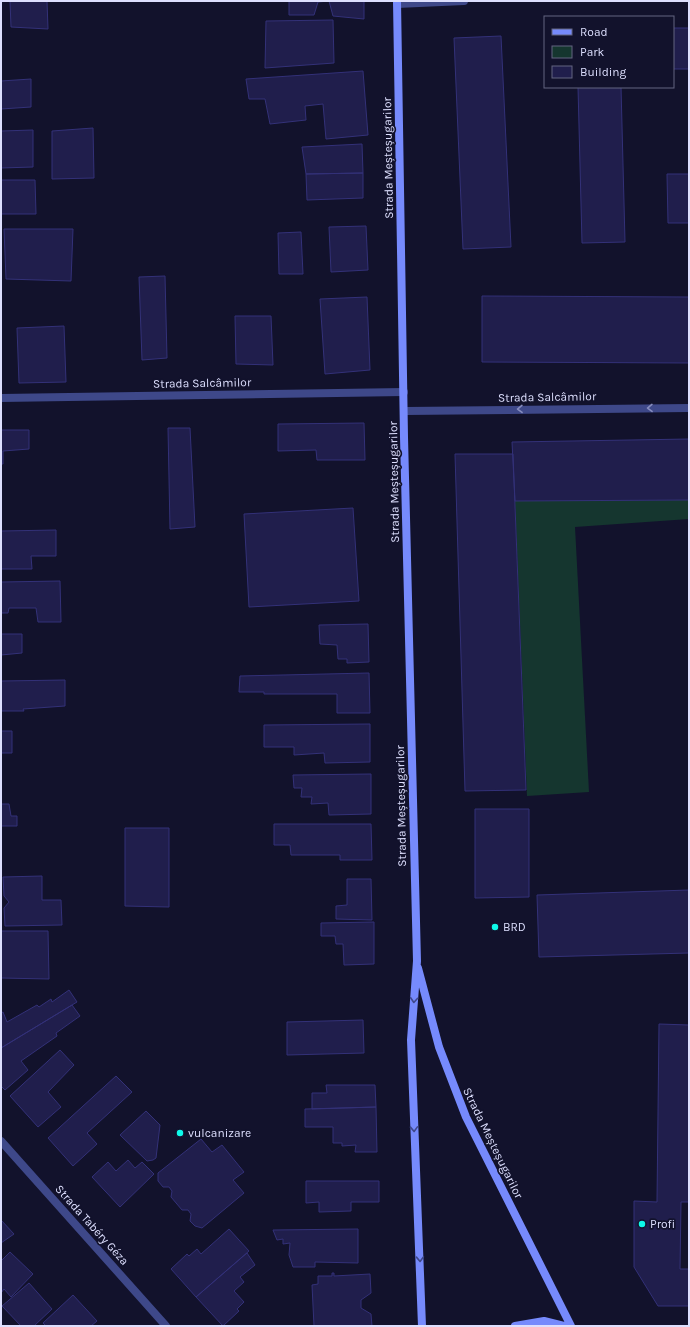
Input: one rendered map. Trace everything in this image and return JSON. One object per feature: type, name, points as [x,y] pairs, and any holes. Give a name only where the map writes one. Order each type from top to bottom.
[{"type":"main road","name":"Strada Meșteșugarilor","points":[[397,2],[417,961],[410,1040],[422,1326]]},
{"type":"main road","name":"Strada Meșteșugarilor","points":[[417,961],[439,1047],[466,1117],[571,1326]]},
{"type":"main road","points":[[515,1326],[544,1322],[564,1326]]},
{"type":"street","name":"Strada Meșteșugarilor","points":[[397,2],[464,1]]},
{"type":"street","name":"Strada Salcâmilor","points":[[1,398],[404,392]]},
{"type":"street","name":"Strada Salcâmilor","points":[[405,411],[689,408]]},
{"type":"street","name":"Strada Tabéry Géza","points":[[1,1141],[166,1326]]},
{"type":"green space","points":[[689,500],[689,519],[575,527],[589,792],[527,796],[515,501]]},
{"type":"building","points":[[10,1],[47,1],[48,29],[11,27]]},
{"type":"building","points":[[289,1],[329,1],[318,2],[314,15],[289,15]]},
{"type":"building","points":[[329,1],[364,1],[364,19],[333,16]]},
{"type":"building","points":[[333,20],[334,63],[265,68],[266,21]]},
{"type":"building","points":[[674,28],[689,28],[689,69],[674,69]]},
{"type":"building","points":[[501,36],[511,247],[463,249],[454,38]]},
{"type":"building","points":[[363,71],[368,135],[326,139],[323,104],[305,106],[306,120],[270,124],[265,99],[249,99],[246,79]]},
{"type":"building","points":[[31,79],[31,107],[1,109],[1,81]]},
{"type":"building","points":[[578,88],[621,88],[625,242],[582,243]]},
{"type":"building","points":[[93,128],[94,178],[52,179],[52,131]]},
{"type":"building","points":[[33,130],[33,167],[1,168],[1,131]]},
{"type":"building","points":[[362,144],[363,173],[306,174],[302,147]]},
{"type":"building","points":[[363,173],[363,198],[307,200],[306,174]]},
{"type":"building","points":[[667,174],[689,174],[689,223],[668,223]]},
{"type":"building","points":[[1,180],[35,180],[36,214],[1,214]]},
{"type":"building","points":[[366,226],[368,270],[331,272],[329,227]]},
{"type":"building","points":[[4,229],[73,229],[71,281],[6,279]]},
{"type":"building","points":[[301,232],[303,274],[279,274],[278,233]]},
{"type":"building","points":[[165,276],[167,358],[142,360],[139,277]]},
{"type":"building","points":[[482,296],[689,297],[689,363],[482,362]]},
{"type":"building","points":[[367,297],[370,370],[325,374],[320,299]]},
{"type":"building","points":[[235,316],[271,316],[273,365],[236,364]]},
{"type":"building","points":[[64,326],[66,382],[19,383],[17,328]]},
{"type":"building","points":[[364,423],[365,460],[317,460],[316,450],[278,451],[278,424]]},
{"type":"building","points":[[168,428],[190,428],[195,527],[170,529]]},
{"type":"building","points":[[1,430],[29,430],[29,449],[3,451],[3,464],[1,464]]},
{"type":"building","points":[[689,439],[689,500],[515,501],[512,442]]},
{"type":"building","points":[[455,454],[513,454],[526,790],[465,791]]},
{"type":"building","points":[[353,508],[359,601],[249,607],[244,514]]},
{"type":"building","points":[[56,530],[56,556],[31,556],[32,569],[1,569],[1,531]]},
{"type":"building","points":[[60,581],[61,622],[38,622],[36,608],[9,608],[8,613],[1,613],[1,582]]},
{"type":"building","points":[[368,624],[369,662],[347,663],[347,659],[338,659],[337,645],[320,644],[319,625]]},
{"type":"building","points":[[1,634],[22,634],[22,653],[1,655]]},
{"type":"building","points":[[369,673],[370,713],[337,713],[337,694],[264,694],[264,692],[239,692],[240,676]]},
{"type":"building","points":[[65,680],[65,706],[23,709],[24,711],[1,711],[1,681]]},
{"type":"building","points":[[370,724],[370,762],[325,763],[324,753],[294,755],[294,747],[264,747],[264,725]]},
{"type":"building","points":[[1,731],[12,731],[12,753],[1,753]]},
{"type":"building","points":[[371,774],[371,814],[329,815],[328,803],[311,804],[312,797],[301,797],[302,788],[294,788],[293,775]]},
{"type":"building","points":[[1,804],[9,804],[11,816],[17,816],[17,826],[1,826]]},
{"type":"building","points":[[475,809],[529,809],[529,897],[475,898]]},
{"type":"building","points":[[274,824],[371,824],[372,860],[340,860],[340,855],[291,855],[290,845],[274,845]]},
{"type":"building","points":[[125,828],[169,828],[169,907],[125,906]]},
{"type":"building","points":[[42,876],[42,900],[61,900],[62,925],[5,926],[4,908],[9,902],[4,896],[3,877]]},
{"type":"building","points":[[347,879],[371,879],[372,920],[336,919],[336,906],[347,905]]},
{"type":"building","points":[[689,890],[689,953],[539,957],[537,895]]},
{"type":"building","points":[[374,922],[374,964],[344,965],[343,944],[336,944],[335,936],[321,936],[321,923]]},
{"type":"building","points":[[1,931],[48,931],[49,979],[1,978]]},
{"type":"building","points":[[69,990],[77,1002],[1,1048],[1,1013],[3,1012],[7,1022],[37,1005],[39,1007],[51,999],[52,1002]]},
{"type":"building","points":[[72,1005],[80,1016],[56,1033],[57,1036],[21,1061],[28,1070],[5,1090],[1,1086],[1,1048]]},
{"type":"building","points":[[363,1020],[364,1053],[287,1055],[287,1022]]},
{"type":"building","points":[[659,1024],[689,1025],[689,1202],[681,1202],[680,1269],[689,1269],[689,1306],[658,1306],[634,1267],[634,1201],[657,1202]]},
{"type":"building","points":[[60,1050],[74,1065],[48,1092],[61,1107],[38,1127],[10,1096]]},
{"type":"building","points":[[116,1076],[132,1092],[87,1133],[97,1144],[73,1166],[48,1138]]},
{"type":"building","points":[[326,1085],[375,1085],[376,1107],[312,1109],[312,1093],[327,1093]]},
{"type":"building","points":[[376,1107],[377,1152],[355,1152],[356,1145],[342,1146],[342,1143],[333,1143],[333,1127],[305,1127],[305,1109]]},
{"type":"building","points":[[146,1111],[160,1125],[156,1158],[147,1161],[120,1135]]},
{"type":"building","points":[[201,1139],[212,1152],[222,1145],[244,1172],[233,1180],[244,1193],[202,1228],[195,1226],[190,1221],[191,1214],[188,1210],[182,1210],[171,1197],[172,1191],[169,1187],[163,1187],[158,1181],[158,1173]]},
{"type":"building","points":[[128,1160],[135,1168],[142,1162],[154,1174],[120,1207],[92,1177],[108,1162],[116,1171]]},
{"type":"building","points":[[306,1181],[379,1181],[379,1202],[351,1202],[351,1211],[319,1212],[319,1202],[306,1203]]},
{"type":"building","points":[[1,1220],[14,1234],[1,1243]]},
{"type":"building","points":[[229,1229],[249,1251],[196,1297],[171,1269],[187,1254],[189,1256],[197,1249],[201,1254]]},
{"type":"building","points":[[358,1229],[358,1263],[315,1262],[315,1267],[293,1267],[289,1255],[290,1243],[283,1244],[283,1239],[277,1240],[273,1230]]},
{"type":"building","points":[[10,1252],[33,1274],[11,1297],[4,1289],[1,1293],[1,1261]]},
{"type":"building","points":[[247,1253],[255,1265],[240,1277],[244,1282],[234,1291],[244,1302],[237,1309],[239,1311],[223,1326],[196,1297]]},
{"type":"building","points":[[332,1273],[334,1273],[334,1276],[370,1274],[371,1293],[361,1300],[361,1308],[371,1314],[372,1326],[314,1326],[312,1285],[318,1284],[318,1276],[332,1276]]},
{"type":"building","points":[[29,1283],[52,1309],[34,1326],[21,1326],[2,1306]]},
{"type":"building","points":[[73,1295],[97,1321],[91,1326],[46,1326],[43,1323]]},
{"type":"place","name":"BRD","points":[[495,927]]},
{"type":"place","name":"vulcanizare","points":[[180,1133]]},
{"type":"place","name":"Profi","points":[[642,1224]]}]
